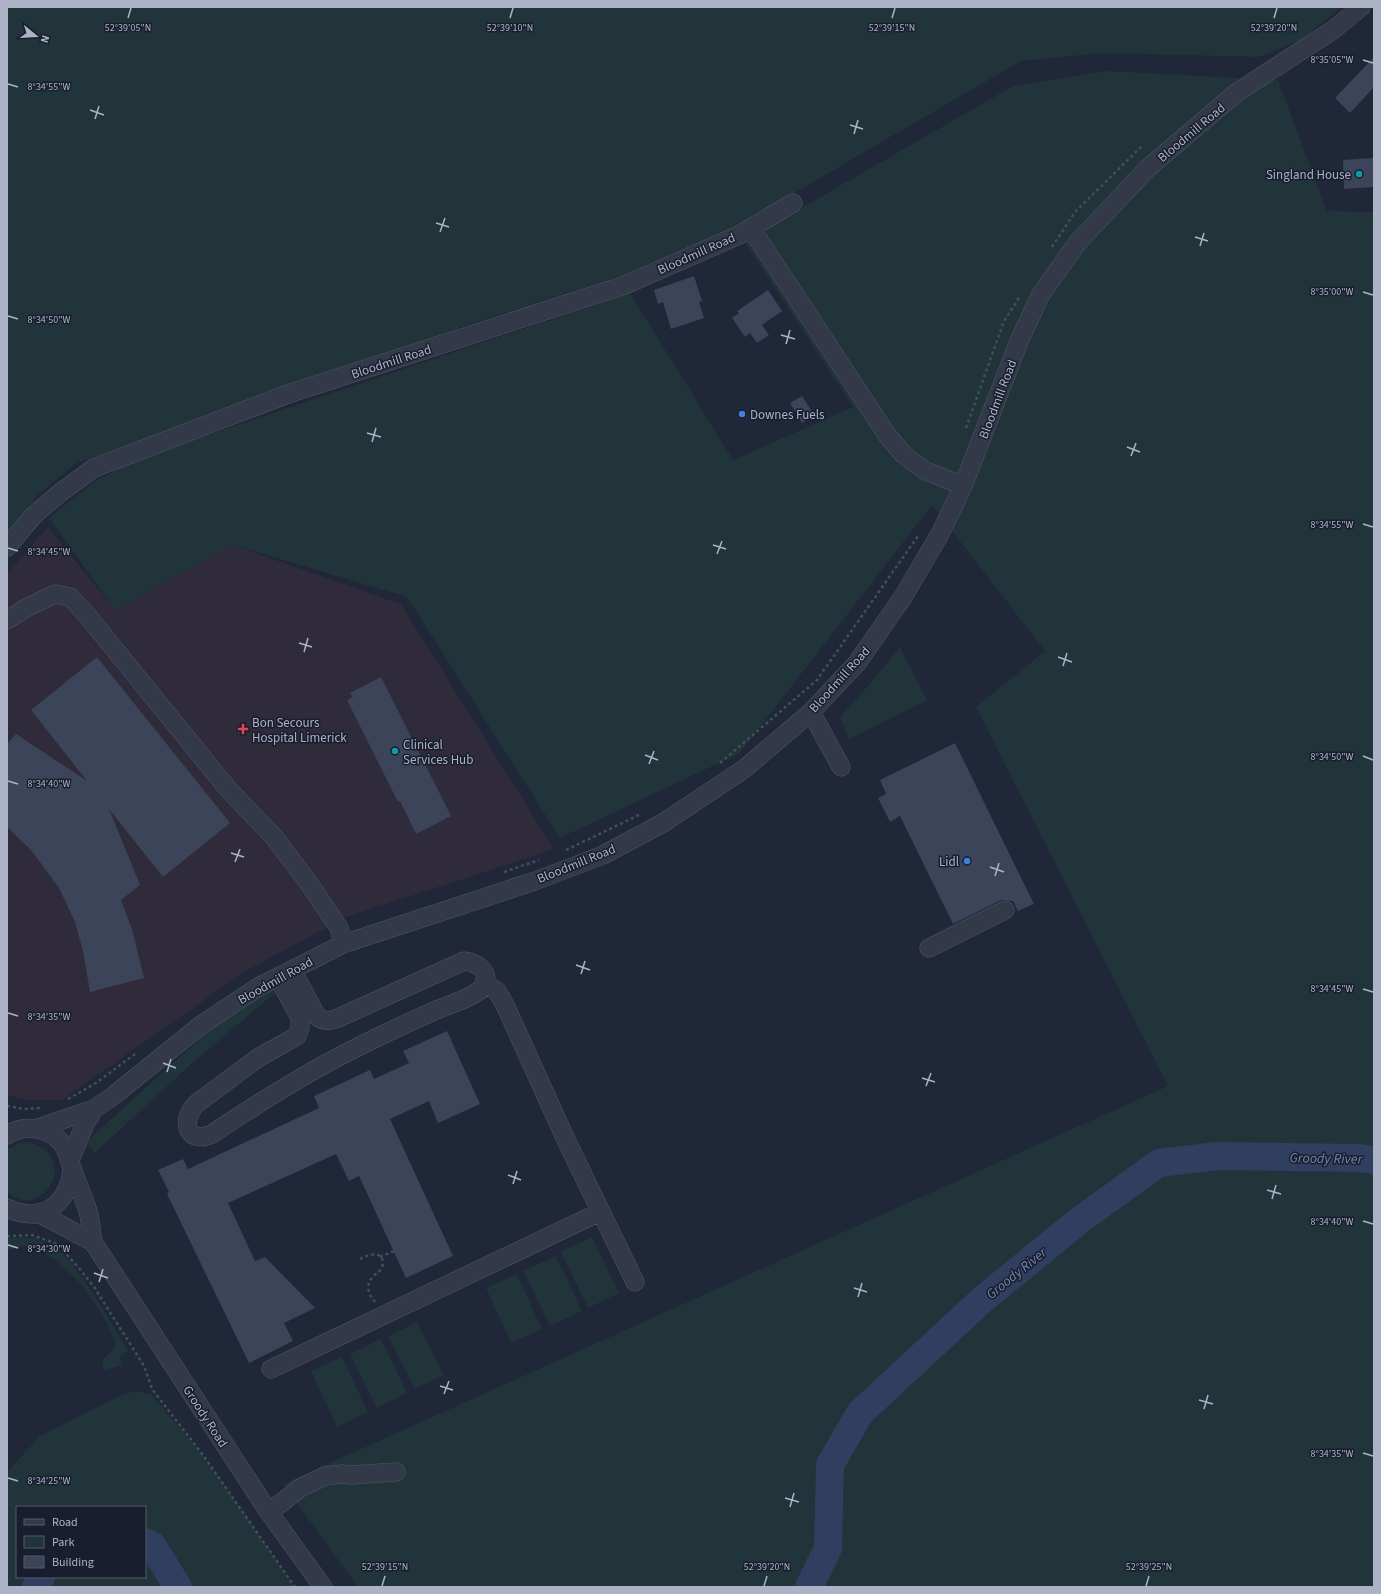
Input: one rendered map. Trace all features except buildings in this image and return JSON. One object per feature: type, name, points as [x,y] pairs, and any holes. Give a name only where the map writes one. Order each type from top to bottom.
[{"type":"street","name":"Bloodmill Road","points":[[94,1109],[113,1096],[201,1025],[248,993],[343,944],[535,881],[602,855],[664,823],[744,769],[811,712],[857,663],[903,596],[940,534],[963,486],[1020,339],[1041,294],[1078,242],[1148,168],[1236,93],[1333,30],[1360,7]]},
{"type":"street","name":"Bloodmill Road","points":[[7,547],[34,515],[61,492],[94,468],[288,394],[625,285],[739,234],[793,203]]},
{"type":"street","points":[[751,228],[887,435],[904,455],[924,470],[963,486]]},
{"type":"street","points":[[7,620],[26,608],[55,594],[70,597],[96,625],[228,789],[274,837],[308,882],[338,928],[343,944]]},
{"type":"street","points":[[811,712],[841,768]]},
{"type":"street","points":[[929,948],[1005,910]]},
{"type":"street","points":[[464,962],[472,962],[482,968],[485,978],[483,987],[474,995],[424,1015],[351,1050],[296,1079],[212,1134],[204,1138],[196,1137],[190,1133],[187,1126],[189,1115],[193,1108],[258,1058],[297,1036],[300,1028],[300,1018],[285,973],[316,1015],[320,1019],[326,1021],[336,1019],[464,962]]},
{"type":"street","points":[[484,983],[497,991],[505,1004],[600,1212],[635,1282]]},
{"type":"street","points":[[35,1129],[94,1109]]},
{"type":"street","points":[[10,1212],[30,1214],[44,1211],[56,1205],[65,1195],[71,1182],[71,1164],[85,1124],[94,1109]]},
{"type":"street","points":[[8,1133],[21,1129],[35,1129],[49,1133],[60,1142],[68,1154],[88,1210],[93,1242]]},
{"type":"street","points":[[271,1368],[600,1212]]},
{"type":"street","points":[[37,1213],[52,1219],[71,1232],[93,1242]]},
{"type":"street","name":"Groody Road","points":[[93,1242],[268,1511],[323,1587]]},
{"type":"street","points":[[268,1511],[280,1504],[300,1488],[325,1476],[396,1472]]},
{"type":"path","points":[[1050,250],[1074,212],[1142,146]]},
{"type":"path","points":[[965,429],[1004,321],[1021,295]]},
{"type":"path","points":[[716,767],[817,680],[920,532]]},
{"type":"path","points":[[566,850],[643,813]]},
{"type":"path","points":[[498,874],[543,858]]},
{"type":"path","points":[[62,1102],[96,1083],[136,1054]]},
{"type":"path","points":[[7,1236],[32,1235],[57,1244],[78,1267],[94,1287],[144,1366],[152,1389],[203,1455],[296,1587]]},
{"type":"path","points":[[380,1257],[394,1251]]},
{"type":"path","points":[[360,1259],[369,1254],[374,1254],[380,1257],[383,1264],[382,1268],[372,1278],[368,1288],[368,1293],[377,1305],[365,1318],[368,1323]]},
{"type":"shaded area","name":"Bon Secours Hospital Limerick","points":[[48,527],[115,610],[233,545],[401,604],[554,849],[346,917],[244,972],[62,1100],[25,1100],[7,1095],[7,574]]},
{"type":"green space","points":[[7,7],[1342,7],[1301,40],[1259,57],[1102,53],[1021,61],[741,224],[623,275],[473,323],[75,464],[38,495],[7,533]]},
{"type":"green space","points":[[1107,71],[1278,80],[1327,211],[1374,212],[1374,1587],[358,1587],[283,1484],[1168,1086],[976,707],[1045,651],[932,505],[740,753],[560,838],[407,597],[233,545],[115,610],[49,518],[95,481],[142,457],[630,293],[733,460],[853,407],[744,241],[1013,86]]},
{"type":"green space","points":[[900,647],[927,700],[849,739],[840,717]]},
{"type":"green space","points":[[265,992],[276,992],[189,1066],[95,1153],[87,1143],[98,1131],[204,1035],[230,1014]]},
{"type":"green space","points":[[29,1142],[45,1150],[53,1160],[55,1173],[51,1184],[43,1194],[32,1199],[20,1199],[7,1192],[7,1150],[20,1143]]},
{"type":"green space","points":[[17,1237],[38,1239],[56,1248],[73,1265],[93,1293],[128,1350],[120,1357],[122,1365],[104,1370],[102,1362],[114,1348],[114,1340],[106,1321],[79,1282],[59,1263],[35,1249],[23,1246],[7,1251],[7,1238]]},
{"type":"green space","points":[[592,1237],[619,1293],[588,1308],[561,1252]]},
{"type":"green space","points":[[556,1256],[582,1311],[550,1326],[523,1271]]},
{"type":"green space","points":[[517,1274],[542,1329],[511,1343],[486,1288]]},
{"type":"green space","points":[[417,1322],[444,1375],[415,1389],[388,1336]]},
{"type":"green space","points":[[381,1339],[407,1393],[377,1408],[350,1354]]},
{"type":"green space","points":[[342,1357],[368,1412],[337,1427],[311,1371]]},
{"type":"green space","points":[[136,1391],[151,1394],[203,1455],[295,1587],[7,1587],[7,1472],[40,1436],[121,1395]]},
{"type":"waterway","name":"Groody River","points":[[809,1587],[828,1548],[830,1465],[860,1413],[983,1299],[1080,1220],[1159,1163],[1217,1156],[1358,1158],[1374,1160]]},
{"type":"waterway","name":"Groody River","points":[[146,1542],[152,1545],[178,1587]]},
{"type":"waterway","name":"Groody River","points":[[36,1587],[40,1578]]},
{"type":"place","name":"Singland House","points":[[1359,174]]},
{"type":"place","name":"Downes Fuels","points":[[742,414]]},
{"type":"place","name":"Bon Secours Hospital Limerick","points":[[243,729]]},
{"type":"place","name":"Clinical Services Hub","points":[[395,751]]},
{"type":"place","name":"Lidl","points":[[967,861]]}]
